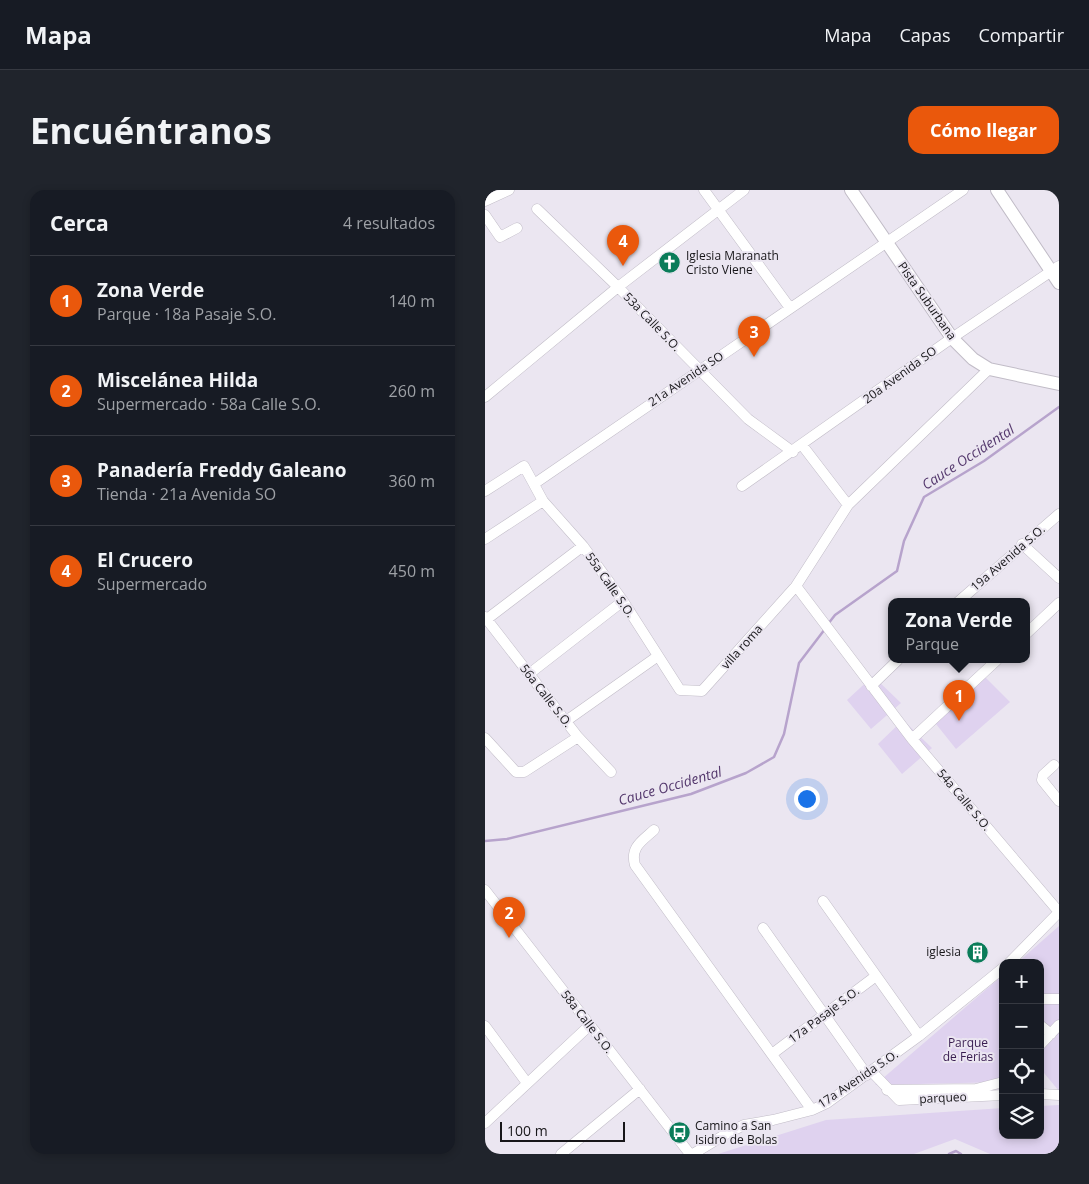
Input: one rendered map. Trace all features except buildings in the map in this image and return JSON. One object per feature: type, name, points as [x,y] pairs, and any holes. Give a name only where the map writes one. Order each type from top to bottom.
[{"type":"main road","name":"Pista Suburbana","points":[[851,190],[952,338],[973,359],[989,370],[1059,384]]},
{"type":"main road","points":[[997,190],[1055,269],[1059,284]]},
{"type":"street","points":[[485,201],[509,190]]},
{"type":"street","points":[[704,190],[790,308]]},
{"type":"street","points":[[485,397],[617,287],[743,190]]},
{"type":"street","name":"21a Avenida SO","points":[[533,484],[963,190]]},
{"type":"street","name":"53a Calle S.O.","points":[[537,209],[748,419],[797,449],[848,505]]},
{"type":"street","points":[[485,215],[500,237],[517,228]]},
{"type":"street","name":"20a Avenida SO","points":[[742,486],[952,338],[1055,269]]},
{"type":"street","name":"villa roma","points":[[680,690],[702,691],[796,586],[848,505],[989,370]]},
{"type":"street","name":"55a Calle S.O.","points":[[485,491],[524,466],[543,501],[583,546],[623,602],[680,690]]},
{"type":"street","points":[[485,539],[543,501]]},
{"type":"street","name":"19a Avenida S.O.","points":[[962,598],[1022,544],[1059,514]]},
{"type":"street","points":[[1022,544],[1059,578]]},
{"type":"street","points":[[486,618],[583,546]]},
{"type":"street","points":[[796,586],[871,686],[895,663]]},
{"type":"street","points":[[529,674],[623,602]]},
{"type":"street","points":[[1030,630],[1059,603]]},
{"type":"street","name":"56a Calle S.O.","points":[[486,618],[578,737],[611,772]]},
{"type":"street","points":[[566,721],[658,656]]},
{"type":"street","points":[[912,739],[991,663]]},
{"type":"street","name":"54a Calle S.O.","points":[[871,686],[912,739],[1059,912]]},
{"type":"street","points":[[485,738],[516,772],[524,772],[578,737]]},
{"type":"street","points":[[1054,765],[1043,775],[1042,780],[1059,801]]},
{"type":"street","points":[[654,830],[635,847],[632,855],[635,865],[812,1110]]},
{"type":"street","name":"58a Calle S.O.","points":[[485,890],[691,1154]]},
{"type":"street","points":[[823,901],[919,1036]]},
{"type":"street","points":[[1013,959],[1059,912]]},
{"type":"street","points":[[763,928],[823,1014],[869,1073],[887,1090],[976,1089],[999,1084]]},
{"type":"street","name":"17a Avenida S.O.","points":[[691,1154],[744,1125],[812,1110],[827,1103],[919,1036],[999,971]]},
{"type":"street","name":"17a Pasaje S.O.","points":[[772,1054],[876,976]]},
{"type":"street","points":[[1044,999],[1059,999]]},
{"type":"street","points":[[485,1123],[590,1025]]},
{"type":"street","points":[[1044,1041],[1059,1025]]},
{"type":"street","points":[[485,1026],[527,1084]]},
{"type":"street","points":[[1044,1028],[1051,1034]]},
{"type":"street","points":[[561,1154],[640,1089]]},
{"type":"street","name":"parqueo","points":[[887,1090],[894,1097],[905,1100],[999,1095]]},
{"type":"street","points":[[1044,1094],[1059,1095]]},
{"type":"green space","points":[[982,674],[1010,702],[956,749],[932,719]]},
{"type":"green space","points":[[873,676],[901,703],[871,729],[847,700]]},
{"type":"green space","points":[[903,720],[932,748],[902,774],[878,744]]},
{"type":"green space","points":[[1059,926],[1059,1091],[1044,1073],[1044,959],[1022,959]]},
{"type":"green space","name":"Parque de Ferias","points":[[999,978],[999,1082],[875,1085]]},
{"type":"green space","points":[[1059,1105],[1059,1154],[990,1154],[955,1139],[914,1154],[718,1154],[826,1120],[999,1108],[999,1139],[1044,1139],[1044,1106]]},
{"type":"waterway","name":"Cauce Occidental","points":[[828,624],[835,615],[897,571],[904,541],[924,497],[984,461],[1059,407]]},
{"type":"waterway","name":"Cauce Occidental","points":[[485,841],[507,839],[691,794],[746,773],[774,757],[784,734],[799,663],[825,629]]},
{"type":"waterway","points":[[949,1154],[956,1151],[961,1154]]},
{"type":"place","name":"Iglesia Maranath Cristo Viene","points":[[670,263]]},
{"type":"place","name":"El Crucero","points":[[623,266]]},
{"type":"place","name":"Panadería Freddy Galeano","points":[[754,357]]},
{"type":"place","name":"Zona Verde","points":[[959,721]]},
{"type":"place","name":"Miscelánea Hilda","points":[[509,938]]},
{"type":"place","name":"iglesia","points":[[977,952]]},
{"type":"place","name":"Camino a San Isidro de Bolas","points":[[679,1133]]}]
